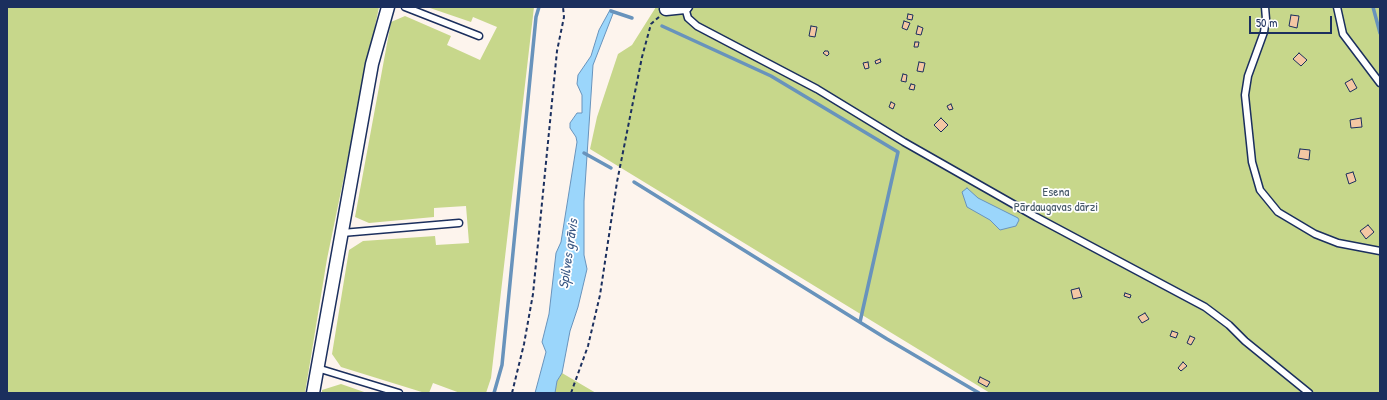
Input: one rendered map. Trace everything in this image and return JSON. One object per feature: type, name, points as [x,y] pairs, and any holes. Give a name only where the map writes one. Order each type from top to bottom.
[{"type":"street","points":[[313,393],[372,64],[388,7]]},
{"type":"street","points":[[666,9],[685,7]]},
{"type":"lane","points":[[405,7],[479,36]]},
{"type":"lane","points":[[689,7],[686,11],[688,18],[697,26],[817,89],[904,142],[1036,217],[1205,307],[1229,324],[1245,341],[1309,393]]},
{"type":"lane","points":[[1265,7],[1266,19],[1264,32],[1248,76],[1245,95],[1252,162],[1260,190],[1278,212],[1315,234],[1338,243],[1380,251]]},
{"type":"lane","points":[[1336,7],[1343,34],[1380,83]]},
{"type":"lane","points":[[342,233],[459,223]]},
{"type":"lane","points":[[317,368],[399,393]]},
{"type":"path","points":[[512,393],[533,294],[557,50],[564,17],[563,7]]},
{"type":"path","points":[[571,393],[588,346],[600,295],[617,182],[642,57],[651,24],[666,9]]},
{"type":"green space","points":[[7,7],[379,7],[327,259],[305,393],[7,393]]},
{"type":"green space","points":[[427,7],[534,7],[491,378],[486,393],[460,393],[433,383],[429,393],[425,393],[341,367],[332,354],[349,250],[363,241],[435,236],[436,245],[469,243],[466,206],[434,208],[434,217],[369,223],[355,217],[391,22],[405,16],[451,36],[447,45],[480,60],[497,27],[473,17],[471,22]]},
{"type":"green space","name":"Esena Pārdaugavas dārzi","points":[[656,7],[1380,7],[1380,393],[990,393],[590,149],[597,117],[618,54],[632,45]]},
{"type":"green space","points":[[562,373],[596,393],[555,393],[557,381]]},
{"type":"green space","points":[[341,384],[367,393],[322,393],[322,390]]},
{"type":"water","name":"Spilves grāvis","points":[[610,10],[614,11],[593,65],[584,201],[584,255],[587,269],[578,307],[570,331],[562,373],[557,381],[555,393],[535,393],[546,352],[542,342],[549,314],[556,253],[561,242],[577,142],[576,137],[570,128],[570,123],[577,113],[582,113],[582,95],[577,84],[578,75],[591,56],[599,30]]},
{"type":"water","points":[[967,188],[978,198],[1018,218],[1019,220],[1016,226],[1000,230],[990,220],[967,207],[962,192]]},
{"type":"building","points":[[908,14],[913,15],[912,20],[907,19]]},
{"type":"building","points":[[1291,15],[1299,16],[1297,28],[1289,26]]},
{"type":"building","points":[[904,21],[910,23],[907,30],[902,28]]},
{"type":"building","points":[[811,26],[817,27],[815,37],[809,36]]},
{"type":"building","points":[[918,26],[923,28],[921,35],[916,34]]},
{"type":"building","points":[[915,42],[919,42],[918,47],[914,47]]},
{"type":"building","points":[[828,51],[829,54],[827,56],[823,53]]},
{"type":"building","points":[[1299,53],[1307,60],[1301,66],[1293,59]]},
{"type":"building","points":[[880,59],[881,62],[876,64],[875,61]]},
{"type":"building","points":[[868,62],[869,68],[865,69],[863,63]]},
{"type":"building","points":[[919,62],[925,63],[923,72],[917,71]]},
{"type":"building","points":[[903,74],[907,75],[906,82],[901,81]]},
{"type":"building","points":[[1352,79],[1357,88],[1350,92],[1345,83]]},
{"type":"building","points":[[911,84],[915,85],[914,90],[909,89]]},
{"type":"building","points":[[891,102],[895,104],[893,109],[889,107]]},
{"type":"building","points":[[951,104],[953,109],[949,110],[947,106]]},
{"type":"building","points":[[941,118],[948,125],[941,132],[934,125]]},
{"type":"building","points":[[1361,118],[1362,127],[1351,128],[1350,120]]},
{"type":"building","points":[[1300,149],[1310,150],[1309,160],[1298,158]]},
{"type":"building","points":[[1353,172],[1356,181],[1349,184],[1346,174]]},
{"type":"building","points":[[1368,225],[1374,232],[1366,239],[1360,231]]},
{"type":"building","points":[[1079,288],[1082,297],[1073,299],[1071,290]]},
{"type":"building","points":[[1125,293],[1131,295],[1130,298],[1124,296]]},
{"type":"building","points":[[1145,313],[1149,319],[1142,323],[1138,317]]},
{"type":"building","points":[[1172,331],[1178,333],[1176,338],[1170,336]]},
{"type":"building","points":[[1190,336],[1195,338],[1191,345],[1187,343]]},
{"type":"building","points":[[1183,362],[1187,366],[1181,371],[1178,368]]},
{"type":"building","points":[[980,377],[990,382],[987,387],[978,382]]},
{"type":"waterway","points":[[494,393],[502,365],[536,17],[539,7]]},
{"type":"waterway","points":[[1373,7],[1380,33]]},
{"type":"waterway","points":[[611,11],[632,18]]},
{"type":"waterway","points":[[662,26],[771,76],[898,152],[860,322]]},
{"type":"waterway","points":[[584,153],[611,168]]},
{"type":"waterway","points":[[634,182],[887,339],[979,393]]}]
